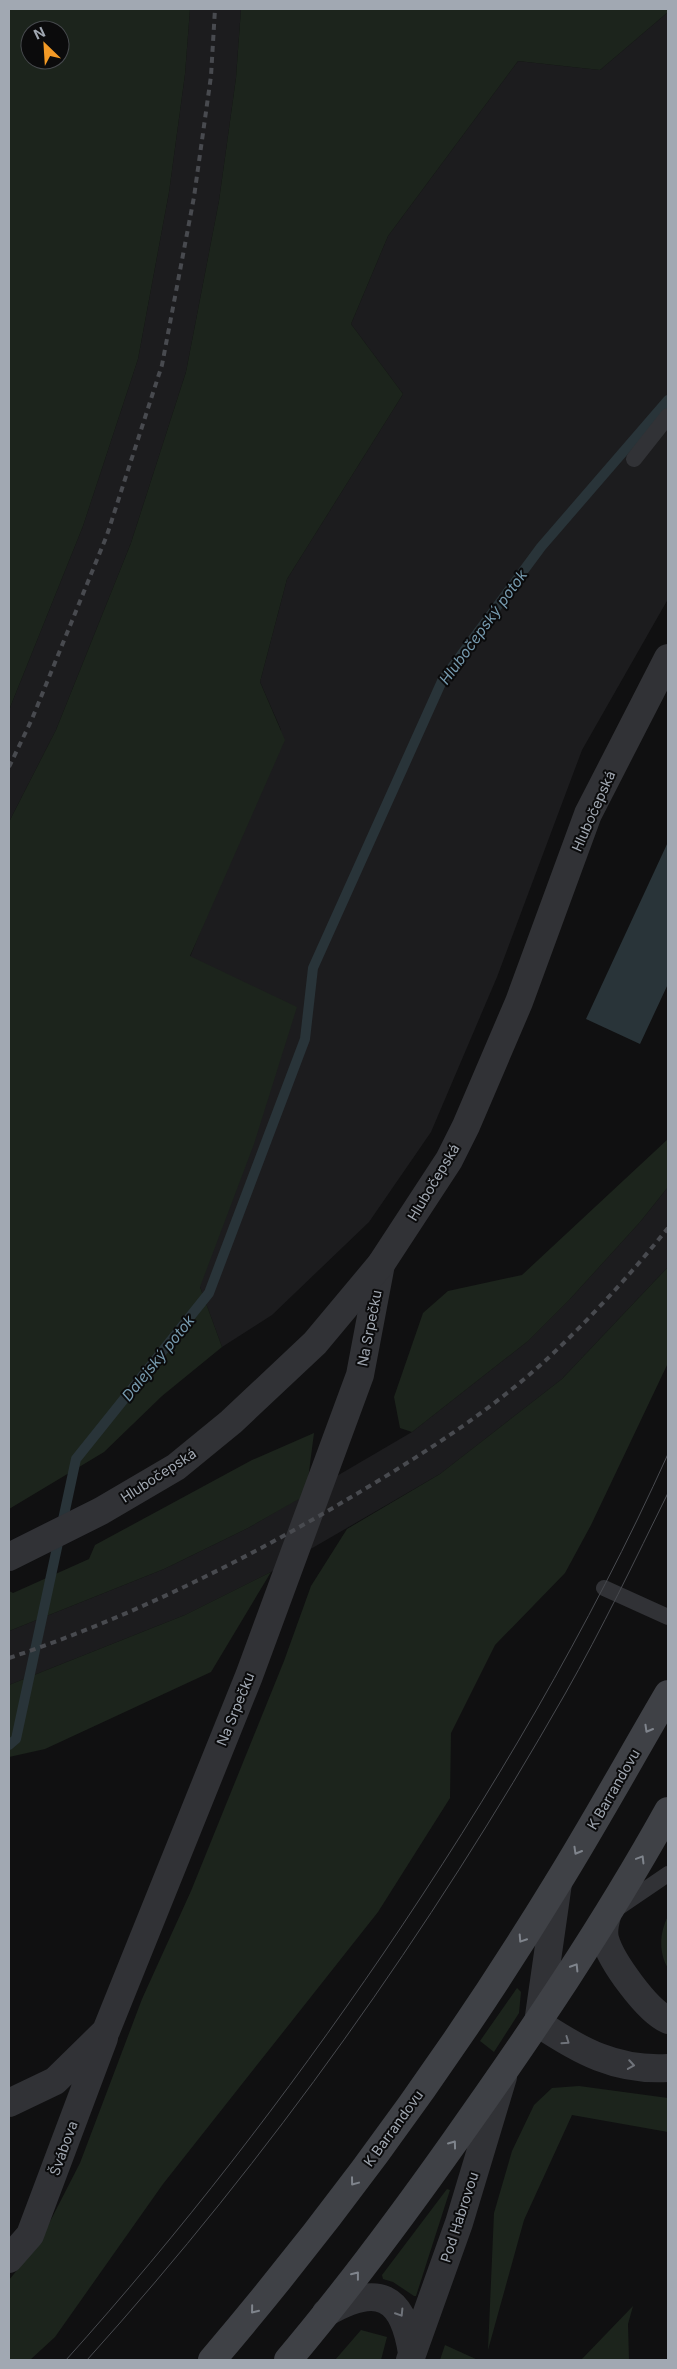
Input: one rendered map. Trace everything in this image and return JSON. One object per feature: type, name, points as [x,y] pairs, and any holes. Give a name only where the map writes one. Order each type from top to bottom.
[{"type":"main road","name":"K Barrandovu","points":[[212,2360],[332,2211],[434,2071],[558,1883],[668,1694]]},
{"type":"main road","name":"K Barrandovu","points":[[293,2354],[382,2242],[504,2072],[607,1916],[668,1811]]},
{"type":"street","name":"Hlubočepská","points":[[9,1557],[101,1511],[176,1467],[231,1422],[315,1343],[382,1264],[448,1160],[466,1126],[519,1002],[588,814],[668,658]]},
{"type":"street","name":"Na Srpečku","points":[[9,2103],[55,2081],[106,2032],[248,1676],[357,1382],[382,1264]]},
{"type":"street","name":"K Barrandovu","points":[[538,2022],[558,1883]]},
{"type":"street","points":[[607,1916],[604,1929],[609,1949],[651,2010],[668,2020]]},
{"type":"street","points":[[538,2022],[574,2047],[595,2057],[632,2066],[668,2068]]},
{"type":"street","name":"Švábova","points":[[9,2259],[30,2235],[106,2032]]},
{"type":"street","name":"Pod Habrovou","points":[[411,2357],[458,2223],[504,2072]]},
{"type":"street","points":[[326,2313],[343,2303],[359,2299],[375,2298],[387,2300],[396,2306],[404,2317],[411,2357]]},
{"type":"lane","points":[[634,460],[668,416]]},
{"type":"lane","points":[[604,1588],[668,1617]]},
{"type":"lane","points":[[607,1916],[666,1879]]},
{"type":"shaded area","points":[[9,9],[190,9],[185,74],[169,192],[138,359],[83,526],[9,710]]},
{"type":"shaded area","points":[[190,9],[241,9],[236,78],[219,201],[186,372],[131,543],[56,730],[9,822],[9,710],[83,526],[138,359],[169,192],[185,74]]},
{"type":"shaded area","points":[[241,9],[668,9],[668,12],[600,70],[518,61],[388,236],[351,324],[403,394],[287,579],[260,682],[285,740],[190,956],[297,1007],[254,1144],[200,1287],[222,1347],[162,1396],[104,1452],[9,1509],[9,822],[56,730],[131,543],[186,372],[219,201],[236,78]]},
{"type":"shaded area","points":[[668,12],[668,599],[582,750],[497,977],[431,1132],[369,1222],[272,1315],[222,1347],[200,1287],[190,957],[281,730],[260,682],[287,579],[403,394],[351,324],[388,236],[518,61],[600,70]]},
{"type":"shaded area","points":[[668,842],[668,984],[640,1044],[586,1019]]},
{"type":"shaded area","points":[[668,1139],[668,1187],[640,1222],[570,1299],[528,1341],[412,1432],[400,1428],[394,1397],[423,1313],[448,1291],[522,1275]]},
{"type":"shaded area","points":[[668,1187],[668,1267],[562,1379],[440,1474],[271,1572],[185,1615],[9,1685],[9,1631],[164,1569],[248,1528],[412,1432],[528,1341],[570,1299],[640,1222]]},
{"type":"shaded area","points":[[668,1267],[668,1363],[591,1525],[565,1573],[495,1645],[451,1733],[450,1798],[378,1912],[163,2184],[55,2337],[30,2360],[9,2360],[9,2280],[39,2243],[80,2163],[142,1999],[191,1891],[284,1661],[311,1586],[347,1529],[440,1474],[562,1379]]},
{"type":"shaded area","points":[[314,1433],[306,1495],[248,1528],[164,1569],[9,1631],[9,1591],[13,1593],[89,1559],[95,1545],[252,1460]]},
{"type":"shaded area","points":[[271,1572],[211,1672],[45,1749],[9,1757],[9,1685],[185,1615]]},
{"type":"shaded area","points":[[668,1916],[668,1968],[661,1949],[661,1942]]},
{"type":"shaded area","points":[[517,1988],[521,1992],[519,2013],[494,2052],[480,2041]]},
{"type":"shaded area","points":[[579,2086],[668,2098],[668,2132],[572,2115],[524,2220],[488,2350],[494,2213],[512,2151],[534,2105],[552,2088]]},
{"type":"shaded area","points":[[447,2189],[450,2190],[416,2296],[414,2296],[393,2282],[383,2279],[382,2275]]},
{"type":"shaded area","points":[[633,2306],[628,2324],[629,2360],[581,2360]]},
{"type":"shaded area","points":[[361,2330],[387,2337],[381,2360],[335,2360]]},
{"type":"shaded area","points":[[445,2345],[478,2360],[440,2360]]},
{"type":"waterway","name":"Dalejský potok","points":[[9,1745],[16,1739],[76,1459],[209,1293],[305,1039],[313,968],[442,681],[541,547],[668,400]]},
{"type":"tram line","points":[[66,2360],[150,2263],[231,2162],[309,2059],[423,1894],[500,1772],[572,1647],[638,1519],[668,1454]]},
{"type":"tram line","points":[[87,2360],[155,2283],[220,2204],[283,2123],[403,1955],[459,1870],[565,1694],[605,1620],[668,1493]]},
{"type":"railway","points":[[9,767],[32,719],[107,535],[162,365],[194,197],[211,76],[215,9]]},
{"type":"railway","points":[[9,1658],[98,1625],[228,1565],[312,1520],[428,1449],[501,1398],[546,1360],[609,1296],[668,1228]]},
{"type":"water label","name":"Hlubočepský potok","points":[[483,627]]}]
